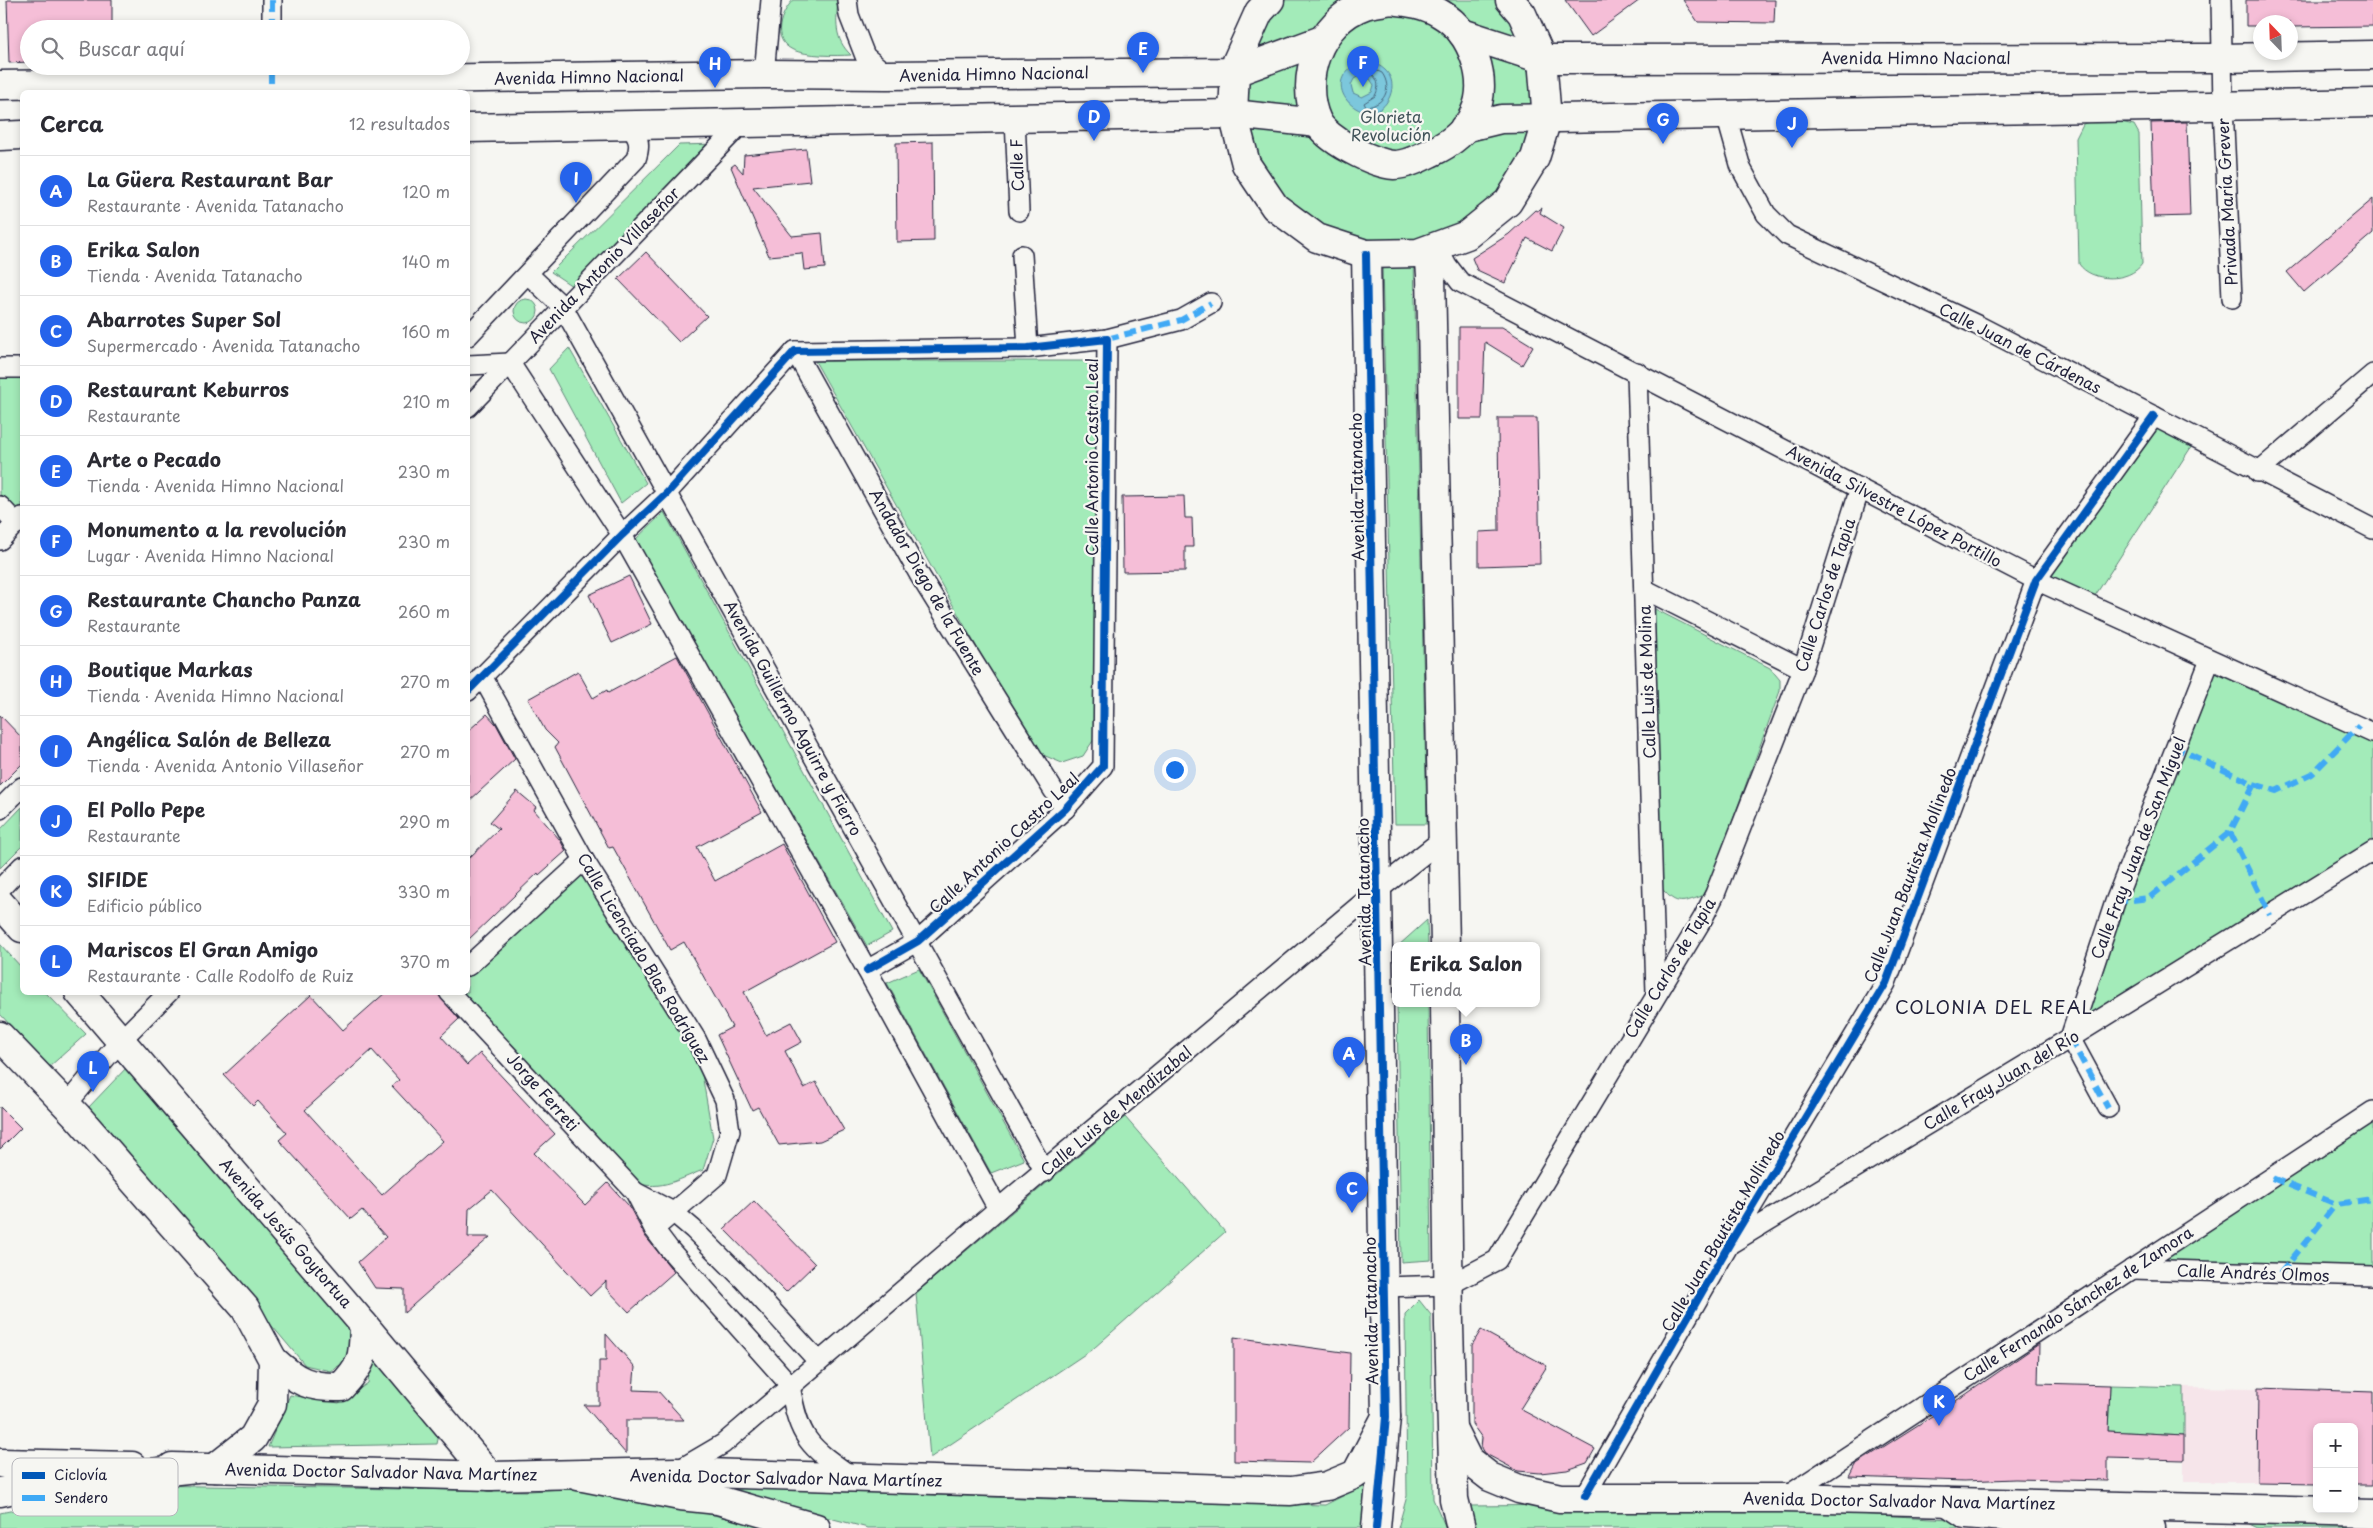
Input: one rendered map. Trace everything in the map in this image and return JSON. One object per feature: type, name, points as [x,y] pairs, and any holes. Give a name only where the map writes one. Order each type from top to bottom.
[{"type":"main road","points":[[1270,0],[1259,12],[1237,61],[1235,72],[1233,114],[1246,164],[1275,207],[1317,238],[1366,254],[1418,253],[1467,235],[1508,202],[1535,158],[1547,119],[1542,58],[1522,14],[1510,0]]},
{"type":"main road","points":[[1391,0],[1418,3],[1442,14],[1462,33],[1475,58],[1480,85],[1475,113],[1464,128],[1447,145],[1419,158],[1394,165],[1352,152],[1318,123],[1310,96],[1311,67],[1322,40],[1340,20],[1364,6],[1391,0]]},
{"type":"main road","name":"Avenida Himno Nacional","points":[[1462,33],[1542,58],[2222,58],[2373,56]]},
{"type":"main road","name":"Avenida Himno Nacional","points":[[470,74],[887,75],[1235,72],[1322,40]]},
{"type":"main road","name":"Avenida Himno Nacional","points":[[0,85],[246,75]]},
{"type":"main road","points":[[1464,128],[1501,119],[2373,103]]},
{"type":"main road","points":[[470,128],[1233,114],[1318,123]]},
{"type":"main road","points":[[0,136],[20,135]]},
{"type":"main road","points":[[1433,248],[1432,295],[1445,942]]},
{"type":"main road","name":"Avenida Tatanacho","points":[[1366,254],[1386,1417],[1376,1528]]},
{"type":"main road","points":[[0,903],[20,926]]},
{"type":"main road","name":"Avenida Jesús Goytortua","points":[[82,995],[364,1325],[490,1476]]},
{"type":"main road","points":[[1445,1007],[1454,1499],[1461,1528]]},
{"type":"main road","points":[[0,1036],[66,1104],[245,1308],[273,1360],[292,1378],[319,1388],[341,1387],[358,1369],[363,1350],[364,1325]]},
{"type":"main road","points":[[178,1471],[205,1468],[253,1438],[272,1404],[273,1360]]},
{"type":"main road","name":"Avenida Doctor Salvador Nava Martínez","points":[[178,1467],[490,1476],[578,1476],[676,1472],[1290,1491],[1328,1486],[1356,1474],[1386,1417]]},
{"type":"main road","name":"Avenida Doctor Salvador Nava Martínez","points":[[1452,1430],[1468,1460],[1490,1478],[1519,1489],[1560,1498],[1585,1496],[1784,1498],[2373,1512]]},
{"type":"main road","points":[[578,1476],[680,1496],[718,1500],[816,1528]]},
{"type":"main road","points":[[1948,1502],[1966,1514],[2151,1528]]},
{"type":"street","points":[[272,0],[272,20]]},
{"type":"street","points":[[764,74],[771,0]]},
{"type":"street","points":[[847,0],[849,15],[865,56],[887,75]]},
{"type":"street","name":"Privada María Grever","points":[[2221,0],[2223,106],[2232,298]]},
{"type":"street","name":"Calle Juan de Cárdenas","points":[[1726,115],[1741,168],[1766,214],[1786,235],[1976,325],[2154,416],[2258,472],[2373,529]]},
{"type":"street","name":"Calle F","points":[[1015,118],[1019,211]]},
{"type":"street","name":"Avenida Antonio Villaseñor","points":[[470,404],[741,124]]},
{"type":"street","points":[[470,334],[636,158],[640,147],[638,137],[629,126]]},
{"type":"street","name":"Avenida Silvestre López Portillo","points":[[1433,248],[1460,282],[2036,580],[2373,733]]},
{"type":"street","points":[[1022,255],[1028,348]]},
{"type":"street","name":"Avenida Guillermo Aguirre y Fierro","points":[[528,274],[563,307],[918,942],[1044,1172]]},
{"type":"street","points":[[1107,339],[1181,320],[1211,303]]},
{"type":"street","name":"Calle Antonio Castro Leal","points":[[795,351],[1028,348],[1107,339],[1103,766],[1065,809],[918,942],[867,970]]},
{"type":"street","points":[[470,689],[622,535],[667,493],[795,351]]},
{"type":"street","name":"Andador Diego de la Fuente","points":[[795,351],[920,576],[1065,809]]},
{"type":"street","points":[[470,365],[510,363],[622,535],[867,970],[998,1210]]},
{"type":"street","points":[[0,368],[20,368]]},
{"type":"street","name":"Calle Luis de Molina","points":[[1637,372],[1656,993]]},
{"type":"street","points":[[2258,472],[2373,374]]},
{"type":"street","name":"Calle Juan Bautista Mollinedo","points":[[1585,1496],[1730,1244],[1886,983],[2036,580],[2154,416]]},
{"type":"street","name":"Calle Carlos de Tapia","points":[[1384,1287],[1449,1285],[1497,1260],[1656,993],[1703,918],[1715,894],[1803,669],[1860,488]]},
{"type":"street","points":[[0,506],[20,520],[0,540]]},
{"type":"street","points":[[1644,589],[1803,669]]},
{"type":"street","name":"Calle Fray Juan de San Miguel","points":[[2070,1038],[2115,902],[2210,660]]},
{"type":"street","name":"Calle Licenciado Blas Rodríguez","points":[[482,676],[584,860],[696,1039],[725,1100],[730,1131],[717,1175],[654,1230]]},
{"type":"street","points":[[0,809],[20,788]]},
{"type":"street","name":"Calle Luis de Mendizabal","points":[[676,1472],[723,1444],[818,1361],[1378,890],[1443,839]]},
{"type":"street","name":"Calle Fray Juan del Río","points":[[1730,1244],[2070,1038],[2373,851]]},
{"type":"street","points":[[470,964],[584,860]]},
{"type":"street","points":[[0,889],[20,868]]},
{"type":"street","points":[[66,1104],[121,1040],[166,995]]},
{"type":"street","name":"Jorge Ferreti","points":[[452,995],[635,1192],[654,1230],[669,1249],[790,1385]]},
{"type":"street","points":[[2070,1038],[2108,1108]]},
{"type":"street","name":"Calle Fernando Sánchez de Zamora","points":[[1784,1498],[2373,1111]]},
{"type":"street","name":"Jorge Ferreti","points":[[635,1192],[673,1212],[694,1228],[818,1361]]},
{"type":"street","name":"Calle Andrés Olmos","points":[[2132,1269],[2373,1276]]},
{"type":"street","points":[[790,1385],[795,1412],[803,1434],[818,1453],[855,1478]]},
{"type":"shaded area","points":[[2184,1387],[2258,1388],[2257,1482],[2184,1482]]},
{"type":"green space","points":[[793,0],[838,0],[837,30],[845,49],[851,55],[799,52],[786,45],[780,33],[780,26],[785,12]]},
{"type":"green space","name":"Glorieta Revolución","points":[[1270,0],[1510,0],[1546,118],[1508,202],[1429,250],[1317,238],[1246,164],[1237,61]]},
{"type":"green space","points":[[2093,121],[2116,121],[2134,125],[2139,134],[2142,264],[2128,275],[2120,277],[2101,277],[2085,270],[2079,264],[2076,138],[2083,124]]},
{"type":"green space","points":[[718,144],[578,290],[551,272],[679,145]]},
{"type":"green space","points":[[1414,260],[1427,824],[1395,824],[1382,263]]},
{"type":"green space","points":[[526,299],[534,303],[538,311],[534,319],[526,323],[518,319],[514,311],[518,303]]},
{"type":"green space","points":[[569,348],[646,483],[621,503],[549,369]]},
{"type":"green space","points":[[815,361],[1083,361],[1091,367],[1096,378],[1096,736],[1083,756],[1062,763],[1036,752]]},
{"type":"green space","points":[[20,368],[20,516],[0,506],[0,369]]},
{"type":"green space","points":[[2154,416],[2197,438],[2089,605],[2036,580]]},
{"type":"green space","points":[[664,512],[892,932],[867,946],[635,540]]},
{"type":"green space","points":[[1649,606],[1770,668],[1780,680],[1780,691],[1711,880],[1702,896],[1683,901],[1674,900],[1660,886]]},
{"type":"green space","points":[[2210,660],[2373,733],[2373,851],[2070,1038]]},
{"type":"green space","points":[[20,809],[20,848],[0,868],[0,830]]},
{"type":"green space","points":[[584,864],[696,1039],[713,1138],[703,1170],[667,1184],[649,1185],[628,1181],[451,995],[470,995],[470,964]]},
{"type":"green space","points":[[1427,920],[1428,942],[1402,942]]},
{"type":"green space","points":[[0,944],[20,966],[20,995],[48,995],[86,1034],[49,1067],[0,1014]]},
{"type":"green space","points":[[919,969],[1024,1160],[991,1173],[887,983]]},
{"type":"green space","points":[[1397,1007],[1428,1007],[1431,1260],[1401,1262]]},
{"type":"green space","points":[[128,1066],[350,1327],[347,1361],[330,1371],[305,1365],[88,1108]]},
{"type":"green space","points":[[2373,1111],[2373,1276],[2132,1269]]},
{"type":"green space","points":[[1125,1117],[1225,1232],[1094,1348],[930,1458],[916,1293]]},
{"type":"green space","points":[[1419,1300],[1431,1315],[1433,1499],[1446,1528],[1398,1528],[1407,1496],[1405,1314]]},
{"type":"green space","points":[[372,1346],[441,1424],[437,1444],[268,1447],[290,1395],[339,1403],[368,1383]]},
{"type":"green space","points":[[2110,1385],[2184,1387],[2184,1435],[2108,1431]]},
{"type":"green space","points":[[1372,1481],[1369,1528],[868,1528],[710,1487],[1052,1499],[1325,1505]]},
{"type":"green space","points":[[178,1486],[530,1491],[594,1487],[769,1528],[0,1528],[0,1513],[12,1511],[12,1516],[178,1516]]},
{"type":"green space","points":[[1583,1505],[1783,1510],[2117,1528],[1468,1528],[1467,1506]]},
{"type":"green space","points":[[2216,1509],[2313,1511],[2313,1513],[2373,1512],[2373,1528],[2258,1528]]},
{"type":"water","points":[[1362,62],[1369,62],[1376,64],[1386,71],[1392,82],[1392,89],[1390,96],[1381,108],[1371,112],[1359,110],[1349,103],[1343,93],[1341,82],[1347,71]],"holes":[[[1361,75],[1370,79],[1374,85],[1372,92],[1362,97],[1353,93],[1351,85],[1354,79]]]},
{"type":"building","points":[[7,0],[112,0],[112,20],[20,20],[20,62],[9,63]]},
{"type":"building","points":[[1565,0],[1640,0],[1591,36]]},
{"type":"building","points":[[1683,0],[1775,0],[1774,23],[1698,22]]},
{"type":"building","points":[[2246,0],[2373,0],[2373,26],[2298,27],[2298,15],[2253,15],[2253,26],[2246,26]]},
{"type":"building","points":[[2187,122],[2190,216],[2154,217],[2151,123]]},
{"type":"building","points":[[933,142],[934,241],[897,242],[896,143]]},
{"type":"building","points":[[806,149],[810,181],[753,187],[792,236],[822,233],[825,268],[804,270],[802,253],[769,256],[731,167],[735,164],[743,173],[744,155]]},
{"type":"building","points":[[2373,199],[2373,233],[2304,292],[2287,272]]},
{"type":"building","points":[[1542,208],[1540,213],[1564,228],[1552,251],[1527,238],[1505,283],[1477,270],[1472,258],[1509,234],[1535,210],[1537,211]]},
{"type":"building","points":[[646,252],[707,316],[679,342],[618,279]]},
{"type":"building","points":[[1459,327],[1502,327],[1533,346],[1522,365],[1485,342],[1482,419],[1459,419]]},
{"type":"building","points":[[1498,418],[1537,418],[1540,564],[1479,566],[1479,532],[1499,531]]},
{"type":"building","points":[[1184,496],[1185,518],[1192,518],[1193,547],[1185,547],[1185,571],[1123,572],[1122,497]]},
{"type":"building","points":[[629,576],[652,624],[612,643],[589,595]]},
{"type":"building","points":[[677,656],[762,812],[697,847],[715,881],[782,844],[835,942],[744,992],[766,1035],[791,1022],[802,1042],[785,1051],[804,1088],[816,1082],[844,1130],[820,1141],[779,1145],[758,1107],[752,1110],[717,1035],[732,1027],[684,942],[670,950],[613,847],[609,848],[555,747],[558,743],[545,730],[528,699],[578,671],[593,698],[607,690],[608,693]]},
{"type":"building","points":[[487,714],[496,724],[515,759],[470,800],[470,729]]},
{"type":"building","points":[[0,715],[20,736],[20,766],[0,786]]},
{"type":"building","points":[[517,791],[536,807],[534,810],[560,840],[566,851],[539,875],[538,873],[470,938],[470,857],[499,829],[490,822]]},
{"type":"building","points":[[311,995],[343,1030],[383,995],[439,995],[459,1019],[441,1036],[467,1065],[480,1053],[555,1134],[534,1153],[585,1205],[608,1183],[629,1206],[645,1236],[674,1272],[629,1312],[606,1288],[606,1281],[590,1296],[492,1190],[469,1209],[468,1237],[490,1237],[404,1313],[404,1289],[375,1288],[358,1262],[386,1237],[362,1210],[351,1219],[279,1140],[287,1133],[258,1101],[253,1106],[224,1075]],"holes":[[[372,1050],[399,1080],[392,1086],[443,1141],[382,1195],[305,1110]]]},
{"type":"building","points":[[0,1107],[21,1128],[0,1149]]},
{"type":"building","points":[[754,1201],[815,1264],[786,1292],[724,1229]]},
{"type":"building","points":[[1481,1330],[1547,1366],[1520,1409],[1595,1449],[1587,1463],[1567,1470],[1540,1473],[1518,1471],[1484,1453],[1481,1448],[1482,1438],[1472,1424],[1472,1345]]},
{"type":"building","points":[[606,1334],[635,1367],[633,1390],[658,1391],[684,1420],[626,1420],[626,1454],[584,1405],[599,1405],[599,1361],[606,1361]]},
{"type":"building","points":[[1234,1337],[1350,1353],[1349,1427],[1310,1463],[1234,1461]]},
{"type":"building","points":[[2039,1344],[2038,1383],[2110,1385],[2108,1431],[2184,1435],[2184,1460],[2108,1458],[2108,1481],[2015,1479],[1964,1481],[1849,1477],[1855,1465],[1965,1395]]},
{"type":"building","points":[[2258,1388],[2373,1392],[2373,1485],[2358,1485],[2358,1423],[2313,1423],[2313,1483],[2257,1482]]},
{"type":"marked path","points":[[272,0],[272,20]]},
{"type":"marked path","points":[[271,75],[271,83]]},
{"type":"marked path","points":[[1107,339],[1181,320],[1211,303]]},
{"type":"marked path","points":[[2254,784],[2276,791],[2312,774],[2359,726]]},
{"type":"marked path","points":[[2115,902],[2149,898],[2230,832],[2254,784],[2176,748]]},
{"type":"marked path","points":[[2230,832],[2270,915]]},
{"type":"marked path","points":[[2070,1038],[2108,1108]]},
{"type":"marked path","points":[[2272,1178],[2336,1204],[2373,1199]]},
{"type":"marked path","points":[[2280,1274],[2336,1204]]},
{"type":"cycle path","points":[[1366,254],[1386,1417],[1376,1528]]},
{"type":"cycle path","points":[[470,689],[622,535],[667,493],[795,351],[1028,348],[1107,339],[1103,766],[1065,809],[918,941],[867,970]]},
{"type":"cycle path","points":[[1585,1496],[1730,1243],[1886,983],[2036,580],[2154,416]]},
{"type":"place","name":"Arte o Pecado","points":[[1143,73]]},
{"type":"place","name":"Monumento a la revolución","points":[[1363,87]]},
{"type":"place","name":"Boutique Markas","points":[[715,88]]},
{"type":"place","name":"Restaurant Keburros","points":[[1094,141]]},
{"type":"place","name":"Restaurante Chancho Panza","points":[[1663,144]]},
{"type":"place","name":"El Pollo Pepe","points":[[1792,148]]},
{"type":"place","name":"Angélica Salón de Belleza","points":[[576,203]]},
{"type":"place","name":"Erika Salon","points":[[1466,1065]]},
{"type":"place","name":"La Güera Restaurant Bar","points":[[1349,1078]]},
{"type":"place","name":"Mariscos El Gran Amigo","points":[[93,1092]]},
{"type":"place","name":"Abarrotes Super Sol","points":[[1352,1213]]},
{"type":"place","name":"SIFIDE","points":[[1939,1426]]},
{"type":"district","name":"COLONIA DEL REAL","points":[[1994,1008]]}]
